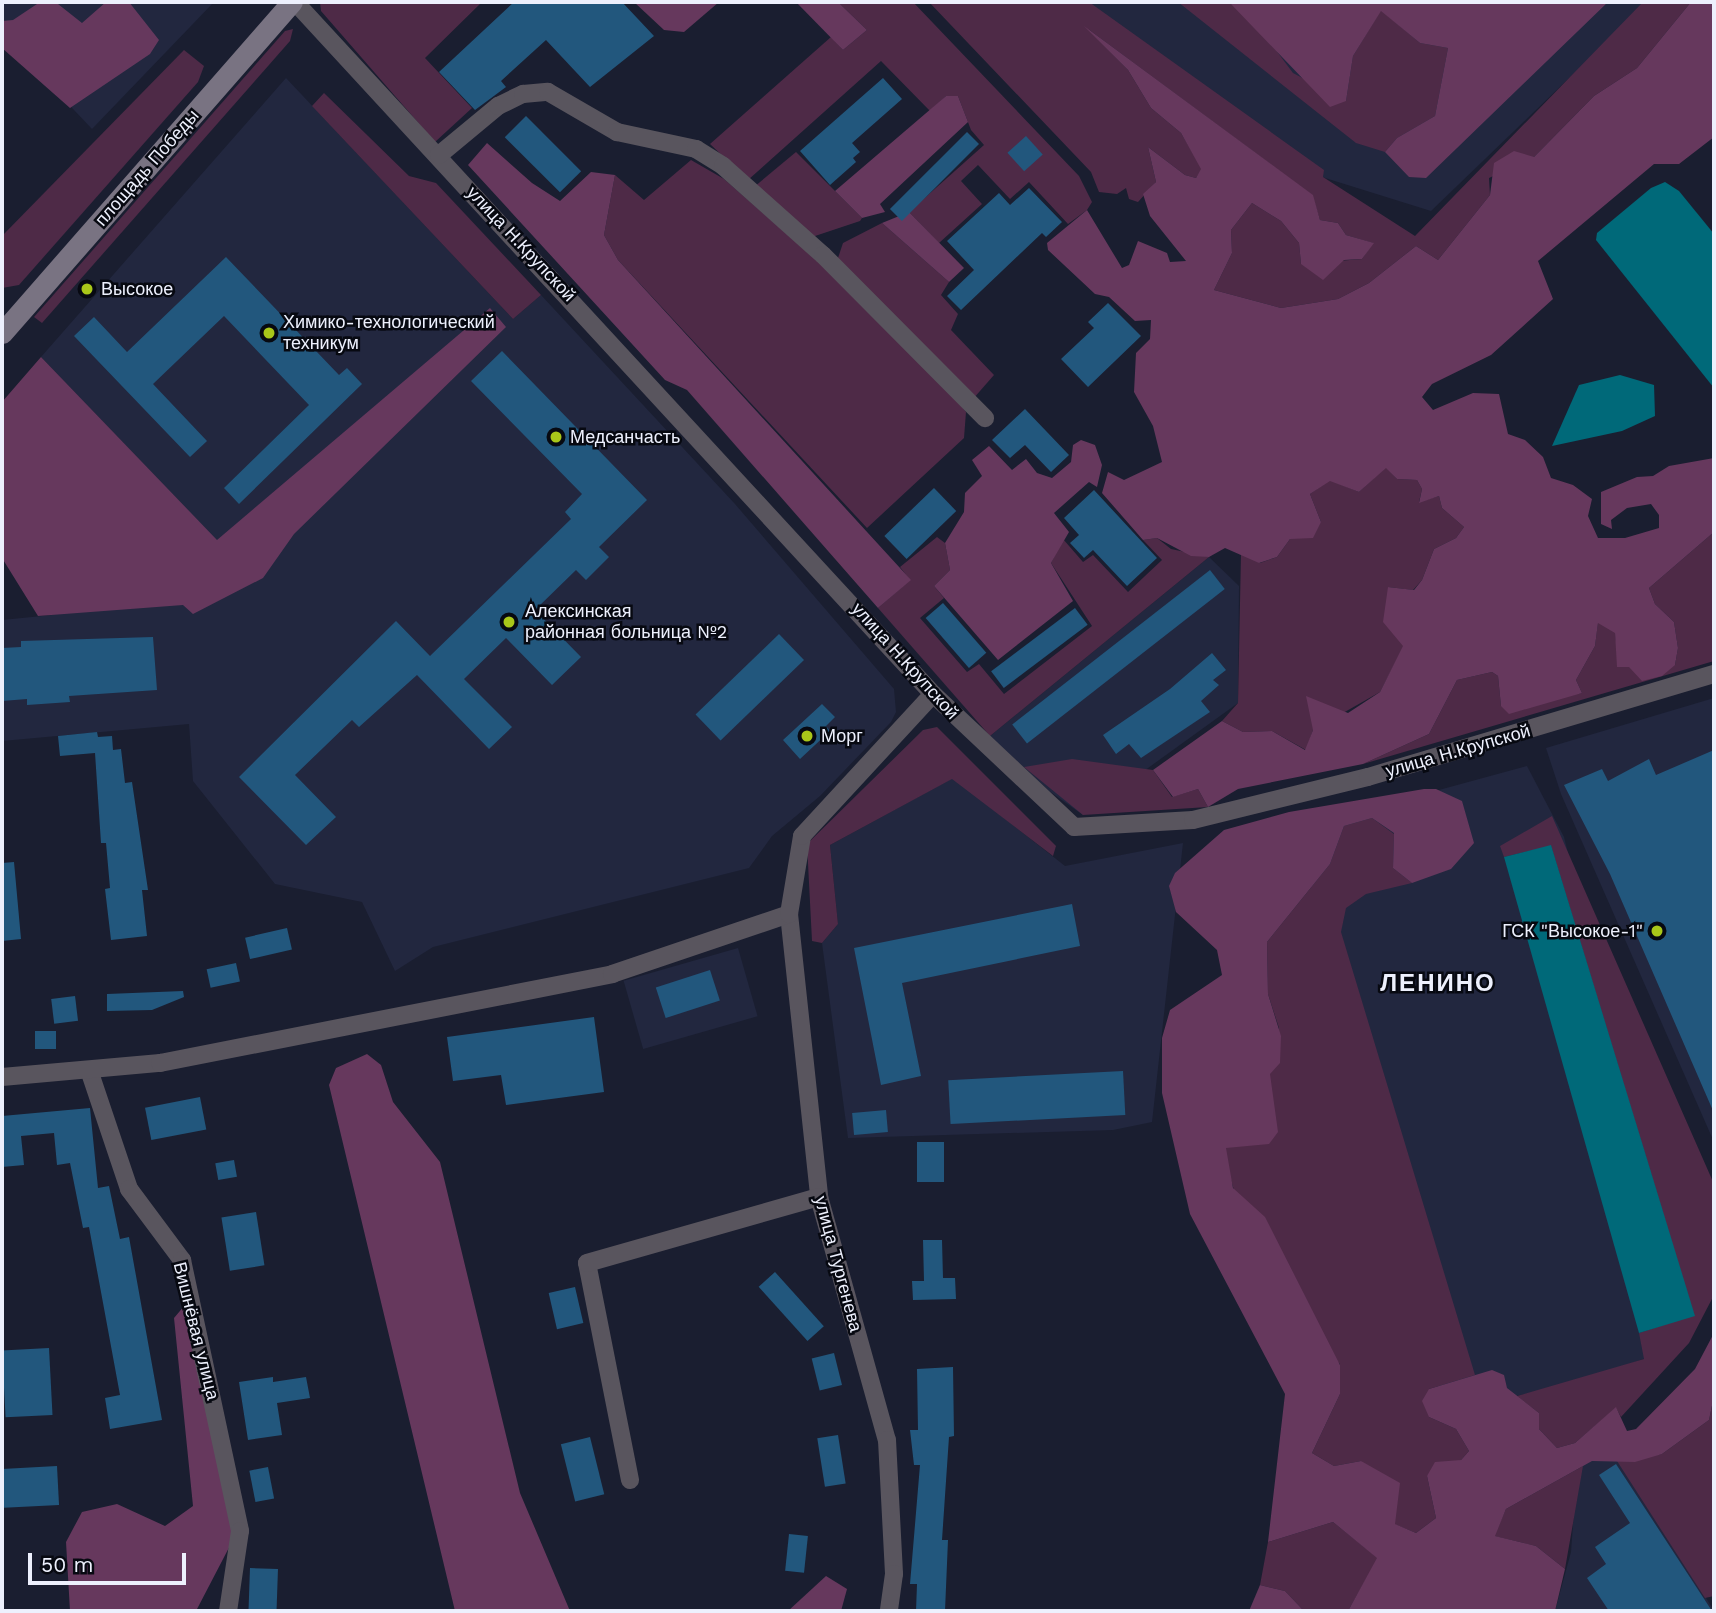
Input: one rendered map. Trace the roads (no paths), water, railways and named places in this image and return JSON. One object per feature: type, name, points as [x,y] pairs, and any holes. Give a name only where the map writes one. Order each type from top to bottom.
[{"type":"street","name":"улица Н.Крупской","points":[[294,2],[439,155],[933,694],[1074,827],[1193,820],[1368,778],[1714,674]]},
{"type":"street","name":"площадь Победы","points":[[2,333],[294,2]]},
{"type":"street","points":[[439,155],[498,106],[523,94],[548,92],[617,132],[696,149],[723,166],[823,255],[985,418]]},
{"type":"street","name":"улица Тургенева","points":[[890,1611],[894,1574],[887,1440],[819,1196],[789,914],[802,836],[933,694]]},
{"type":"street","points":[[2,1077],[160,1063],[612,974],[789,914]]},
{"type":"street","name":"Вишнёвая улица","points":[[89,1070],[129,1189],[182,1260],[240,1531],[228,1611]]},
{"type":"street","points":[[630,1480],[587,1263],[819,1196]]},
{"type":"place","name":"Высокое","points":[[87,289]]},
{"type":"place","name":"Химико-технологический техникум","points":[[269,333]]},
{"type":"place","name":"Медсанчасть","points":[[556,437]]},
{"type":"place","name":"Алексинская районная больница №2","points":[[509,622]]},
{"type":"place","name":"Морг","points":[[807,736]]},
{"type":"place","name":"ГСК \"Высокое-1\"","points":[[1657,931]]},
{"type":"district","name":"ЛЕНИНО","points":[[1438,984]]}]
